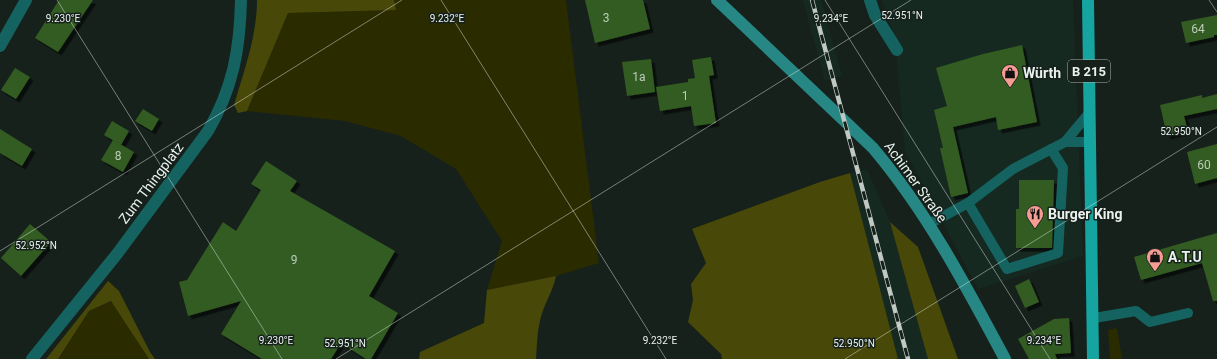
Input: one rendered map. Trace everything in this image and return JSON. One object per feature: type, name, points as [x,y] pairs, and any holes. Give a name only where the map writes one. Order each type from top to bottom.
[{"type":"main road","name":"Achimer Straße","points":[[717,0],[873,148],[909,194],[929,224],[1005,359]]},
{"type":"main road","name":"B 215","points":[[1088,0],[1094,358]]},
{"type":"street","points":[[0,46],[26,0]]},
{"type":"street","name":"Zum Thingplatz","points":[[32,359],[117,254],[208,131],[218,114],[232,76],[240,35],[241,0]]},
{"type":"street","points":[[870,0],[875,14],[898,50]]},
{"type":"lane","points":[[929,224],[968,203],[1013,169],[1065,142],[1090,112]]},
{"type":"lane","points":[[1065,142],[1090,142]]},
{"type":"lane","points":[[968,203],[1007,269],[1058,253],[1062,168],[1052,149]]},
{"type":"lane","points":[[1094,318],[1136,312],[1150,322],[1188,314]]},
{"type":"shaded area","points":[[257,0],[394,0],[396,10],[288,13],[247,111],[238,113],[234,105],[246,66],[255,27]]},
{"type":"shaded area","points":[[394,0],[566,0],[599,263],[556,276],[487,290],[502,241],[456,169],[401,136],[345,121],[247,111],[288,13],[395,10]]},
{"type":"shaded area","points":[[803,0],[821,0],[842,76],[825,81]]},
{"type":"shaded area","points":[[882,0],[1073,0],[1083,256],[978,289],[905,151],[895,39]]},
{"type":"shaded area","points":[[867,169],[890,222],[928,359],[898,359],[850,173]]},
{"type":"shaded area","points":[[850,173],[898,359],[722,359],[721,354],[688,322],[693,300],[691,284],[706,263],[692,229],[820,182]]},
{"type":"shaded area","points":[[890,222],[918,247],[958,359],[928,359]]},
{"type":"shaded area","points":[[556,276],[540,321],[536,359],[419,359],[420,352],[484,323],[487,290]]},
{"type":"shaded area","points":[[108,281],[119,291],[155,359],[149,359],[111,301],[89,311],[58,359],[46,359]]},
{"type":"shaded area","points":[[112,301],[149,359],[58,359],[89,311]]},
{"type":"shaded area","points":[[1117,328],[1122,359],[1110,359],[1108,330]]},
{"type":"building","points":[[59,0],[93,0],[58,52],[35,38]]},
{"type":"building","points":[[585,0],[643,0],[650,29],[595,43]]},
{"type":"building","points":[[1217,15],[1217,35],[1186,43],[1181,22]]},
{"type":"building","points":[[1022,45],[1037,122],[998,130],[996,117],[953,127],[968,193],[951,197],[940,148],[943,148],[934,110],[947,106],[936,68],[983,54]]},
{"type":"building","points":[[711,57],[714,75],[709,76],[716,123],[694,126],[691,106],[660,111],[656,87],[688,82],[688,79],[695,78],[692,60]]},
{"type":"building","points":[[651,59],[655,92],[627,96],[622,62]]},
{"type":"building","points":[[15,68],[30,77],[16,99],[1,90]]},
{"type":"building","points":[[1217,94],[1217,109],[1184,116],[1188,131],[1167,136],[1160,105],[1202,95],[1202,98]]},
{"type":"building","points":[[143,109],[159,119],[152,131],[135,121]]},
{"type":"building","points":[[112,121],[129,131],[121,145],[104,135]]},
{"type":"building","points":[[0,129],[32,149],[22,166],[0,153]]},
{"type":"building","points":[[113,140],[134,152],[123,172],[101,160]]},
{"type":"building","points":[[1217,144],[1217,178],[1195,184],[1187,152]]},
{"type":"building","points":[[266,161],[297,181],[290,191],[395,251],[369,296],[398,313],[371,359],[366,359],[341,343],[331,359],[262,359],[221,334],[241,301],[188,316],[179,282],[187,280],[223,222],[236,231],[261,190],[251,184]]},
{"type":"building","name":"Burger King","points":[[1019,180],[1054,180],[1052,248],[1016,248],[1016,209],[1019,209]]},
{"type":"building","points":[[30,224],[51,242],[21,276],[1,258]]},
{"type":"building","name":"A.T.U","points":[[1217,233],[1217,301],[1213,301],[1202,263],[1141,280],[1134,257]]},
{"type":"building","points":[[1029,279],[1039,302],[1025,308],[1015,286]]},
{"type":"building","points":[[1069,318],[1071,353],[1055,354],[1057,359],[1029,359],[1018,339],[1054,319]]},
{"type":"railway","points":[[812,0],[908,359]]},
{"type":"place","name":"Würth","points":[[1010,88]]},
{"type":"place","name":"Burger King","points":[[1035,229]]},
{"type":"place","name":"A.T.U","points":[[1155,272]]}]
